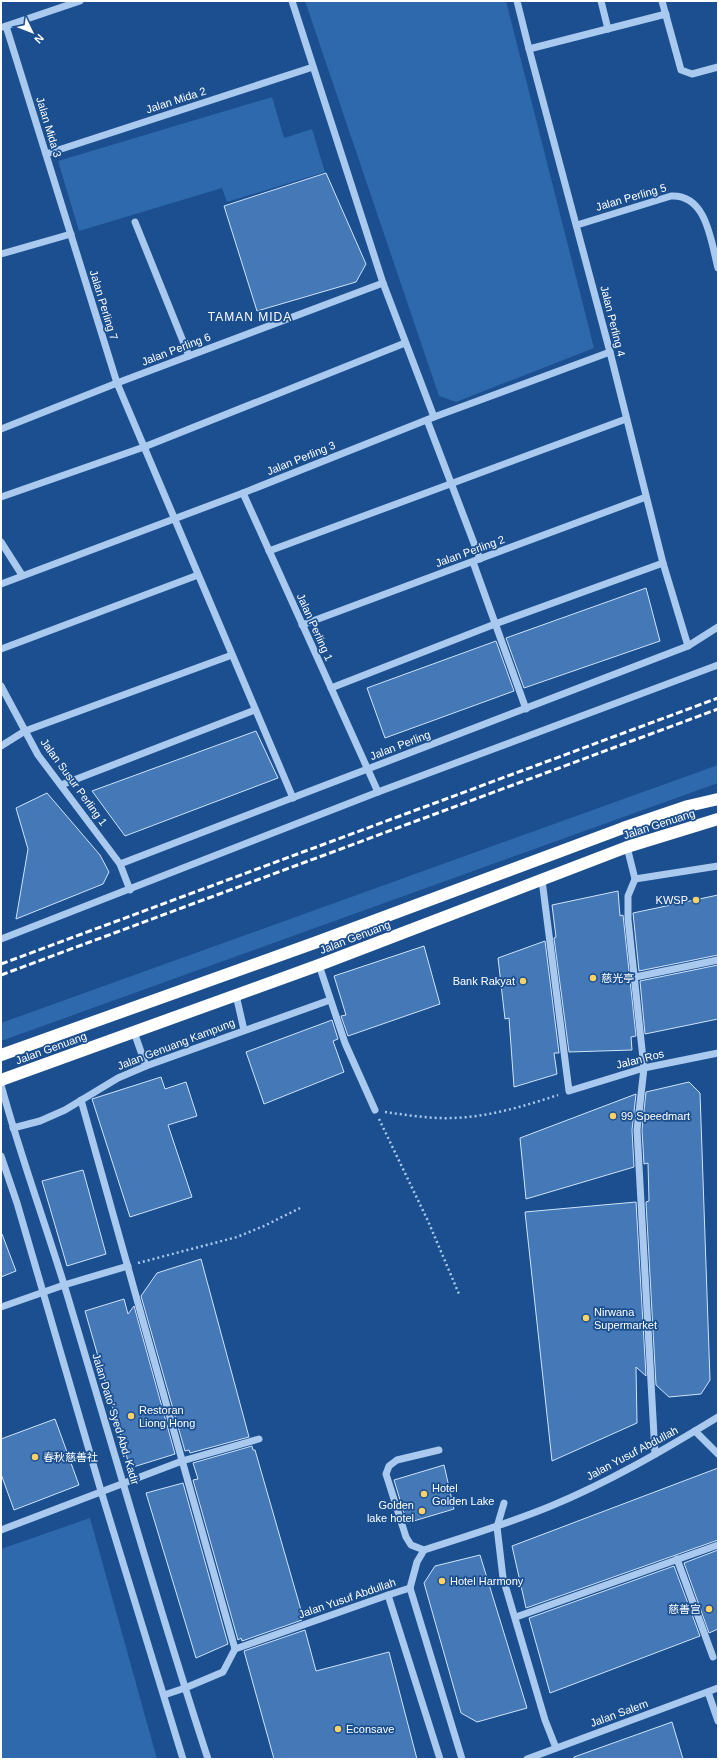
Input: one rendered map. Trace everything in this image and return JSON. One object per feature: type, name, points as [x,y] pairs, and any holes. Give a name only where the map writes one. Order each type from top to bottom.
[{"type":"highway","name":"Jalan Genuang","points":[[1,1055],[317,942],[623,828],[688,806],[718,799]]},
{"type":"highway","name":"Jalan Genuang","points":[[1,1080],[319,965],[627,847],[718,819]]},
{"type":"street","points":[[3,26],[80,1]]},
{"type":"street","points":[[292,1],[383,283],[452,482],[494,624],[526,709]]},
{"type":"street","name":"Jalan Perling 4","points":[[517,1],[577,224],[663,562],[688,646]]},
{"type":"street","points":[[601,1],[608,28]]},
{"type":"street","points":[[662,1],[681,70],[692,74],[718,67]]},
{"type":"street","points":[[529,49],[666,14]]},
{"type":"street","name":"Jalan Mida 3","points":[[3,26],[71,234]]},
{"type":"street","name":"Jalan Mida 2","points":[[46,154],[313,67]]},
{"type":"street","name":"Jalan Perling 5","points":[[577,224],[671,196],[678,196],[688,200],[701,212],[706,222],[718,268]]},
{"type":"street","points":[[135,222],[189,356]]},
{"type":"street","points":[[1,254],[71,234]]},
{"type":"street","name":"Jalan Perling 7","points":[[71,234],[117,383],[293,798]]},
{"type":"street","name":"Jalan Perling 6","points":[[1,429],[117,383],[383,283]]},
{"type":"street","points":[[1,497],[144,446],[405,343]]},
{"type":"street","name":"Jalan Perling 3","points":[[1,584],[243,493],[430,418],[610,352]]},
{"type":"street","points":[[269,551],[452,482],[626,419]]},
{"type":"street","name":"Jalan Perling 1","points":[[243,493],[378,792]]},
{"type":"street","name":"Jalan Perling 2","points":[[302,625],[646,497]]},
{"type":"street","points":[[1,542],[22,575]]},
{"type":"street","points":[[331,688],[494,624],[663,562]]},
{"type":"street","points":[[1,649],[198,575]]},
{"type":"street","points":[[688,646],[718,627]]},
{"type":"street","name":"Jalan Perling","points":[[120,864],[688,646]]},
{"type":"street","points":[[1,746],[25,731],[232,654]]},
{"type":"street","points":[[1,939],[130,890],[378,792],[718,665]]},
{"type":"street","name":"Jalan Susur Perling 1","points":[[1,686],[38,755],[120,864],[130,890]]},
{"type":"street","points":[[61,785],[255,710]]},
{"type":"street","points":[[627,847],[636,879],[628,896],[628,919],[644,1068],[637,1130],[655,1454]]},
{"type":"street","points":[[636,879],[718,866]]},
{"type":"street","points":[[542,880],[569,1091]]},
{"type":"street","points":[[635,977],[718,960]]},
{"type":"street","points":[[319,965],[344,1043],[374,1110]]},
{"type":"street","points":[[236,995],[244,1030]]},
{"type":"street","name":"Jalan Genuang Kampung","points":[[13,1128],[46,1118],[65,1110],[118,1078],[146,1066],[330,1000]]},
{"type":"street","points":[[134,1032],[146,1066]]},
{"type":"street","name":"Jalan Ros","points":[[569,1091],[644,1068],[718,1054]]},
{"type":"street","name":"Jalan Dato' Syed Abd. Kadir","points":[[1,1085],[13,1128],[64,1285],[185,1688],[208,1759]]},
{"type":"street","points":[[81,1100],[235,1649],[223,1672],[164,1695]]},
{"type":"street","points":[[1,1156],[183,1759]]},
{"type":"street","points":[[1,1307],[64,1285],[128,1266]]},
{"type":"street","name":"Jalan Yusuf Abdullah","points":[[235,1649],[410,1588],[417,1562],[424,1550],[497,1527],[552,1506],[615,1477],[718,1417]]},
{"type":"street","points":[[695,1431],[718,1454]]},
{"type":"street","points":[[1,1530],[182,1461],[259,1439]]},
{"type":"street","points":[[424,1550],[411,1545],[406,1537],[386,1474],[389,1466],[398,1460],[439,1450]]},
{"type":"street","points":[[504,1503],[497,1527],[503,1578],[516,1617],[545,1720],[556,1748]]},
{"type":"street","points":[[516,1617],[718,1545]]},
{"type":"street","points":[[678,1559],[713,1657]]},
{"type":"street","points":[[410,1588],[462,1759]]},
{"type":"street","points":[[388,1595],[440,1759]]},
{"type":"street","name":"Jalan Salem","points":[[528,1759],[718,1688]]},
{"type":"street","points":[[708,1692],[718,1721]]},
{"type":"path","points":[[374,1110],[416,1117],[453,1118],[484,1115],[532,1104],[569,1091]]},
{"type":"path","points":[[374,1110],[428,1221],[460,1294]]},
{"type":"path","points":[[128,1266],[237,1237],[264,1226],[300,1208]]},
{"type":"shaded area","points":[[305,1],[506,1],[594,348],[456,402],[439,396]]},
{"type":"shaded area","points":[[272,97],[284,138],[312,129],[325,172],[227,202],[222,188],[79,231],[58,161]]},
{"type":"shaded area","points":[[718,765],[718,783],[1,1041],[1,1023]]},
{"type":"shaded area","points":[[90,1518],[157,1759],[1,1759],[1,1549]]},
{"type":"building","points":[[326,173],[366,264],[356,282],[257,311],[224,206]]},
{"type":"building","points":[[646,588],[660,641],[524,688],[506,638]]},
{"type":"building","points":[[496,641],[514,691],[385,738],[367,688]]},
{"type":"building","points":[[256,731],[278,778],[125,836],[92,791]]},
{"type":"building","points":[[47,793],[100,855],[109,872],[103,884],[16,919],[28,849],[16,808]]},
{"type":"building","name":"慈光亭","points":[[618,891],[620,916],[623,915],[636,1036],[631,1037],[632,1050],[569,1052],[554,938],[556,937],[552,905]]},
{"type":"building","points":[[718,895],[718,955],[639,971],[633,913]]},
{"type":"building","points":[[545,941],[559,1053],[554,1053],[557,1074],[514,1087],[509,1018],[505,1019],[498,958]]},
{"type":"building","points":[[424,946],[440,1004],[348,1036],[341,1016],[346,1015],[334,976]]},
{"type":"building","points":[[718,965],[718,1019],[645,1034],[640,981]]},
{"type":"building","points":[[332,1020],[338,1039],[333,1041],[344,1072],[264,1104],[246,1052]]},
{"type":"building","points":[[161,1077],[165,1089],[186,1082],[197,1116],[168,1125],[192,1197],[130,1217],[92,1099]]},
{"type":"building","points":[[689,1082],[700,1093],[710,1380],[701,1394],[669,1397],[656,1385],[646,1202],[649,1201],[648,1163],[644,1164],[642,1130],[646,1092]]},
{"type":"building","points":[[636,1094],[632,1130],[634,1167],[526,1199],[520,1138]]},
{"type":"building","points":[[83,1170],[106,1254],[67,1266],[42,1181]]},
{"type":"building","name":"Nirwana Supermarket","points":[[636,1202],[646,1376],[636,1367],[637,1423],[552,1461],[525,1212]]},
{"type":"building","points":[[2,1234],[16,1271],[1,1277],[1,1235]]},
{"type":"building","points":[[201,1259],[249,1437],[190,1453],[189,1450],[185,1451],[141,1296],[157,1273]]},
{"type":"building","points":[[124,1299],[128,1314],[134,1306],[175,1454],[130,1468],[85,1311]]},
{"type":"building","name":"春秋慈善社","points":[[55,1419],[79,1485],[14,1510],[1,1474],[1,1439]]},
{"type":"building","points":[[252,1446],[253,1450],[255,1450],[303,1617],[301,1617],[302,1620],[242,1641],[241,1638],[238,1640],[193,1480],[198,1479],[193,1463]]},
{"type":"building","name":"Hotel Golden Lake","points":[[444,1465],[454,1509],[407,1523],[394,1480]]},
{"type":"building","points":[[718,1468],[718,1540],[526,1608],[512,1546]]},
{"type":"building","points":[[183,1483],[228,1644],[196,1658],[146,1493]]},
{"type":"building","name":"慈善宫","points":[[718,1550],[718,1629],[709,1633],[684,1563]]},
{"type":"building","points":[[480,1555],[527,1708],[477,1722],[461,1713],[424,1583],[435,1566]]},
{"type":"building","points":[[674,1566],[700,1636],[550,1693],[529,1618]]},
{"type":"building","name":"Econsave","points":[[305,1630],[316,1671],[389,1652],[417,1759],[274,1759],[244,1651]]},
{"type":"building","points":[[672,1722],[683,1759],[574,1759],[574,1757]]},
{"type":"railway","points":[[1,964],[718,698]]},
{"type":"railway","points":[[1,975],[718,709]]},
{"type":"place","name":"KWSP","points":[[696,900]]},
{"type":"place","name":"慈光亭","points":[[593,978]]},
{"type":"place","name":"Bank Rakyat","points":[[523,981]]},
{"type":"place","name":"99 Speedmart","points":[[613,1116]]},
{"type":"place","name":"Nirwana Supermarket","points":[[586,1318]]},
{"type":"place","name":"Restoran Liong Hong","points":[[131,1416]]},
{"type":"place","name":"春秋慈善社","points":[[35,1457]]},
{"type":"place","name":"Hotel Golden Lake","points":[[424,1494]]},
{"type":"place","name":"Golden lake hotel","points":[[422,1511]]},
{"type":"place","name":"Hotel Harmony","points":[[442,1581]]},
{"type":"place","name":"慈善宫","points":[[709,1609]]},
{"type":"place","name":"Econsave","points":[[338,1729]]},
{"type":"district","name":"TAMAN MIDA","points":[[250,317]]}]
